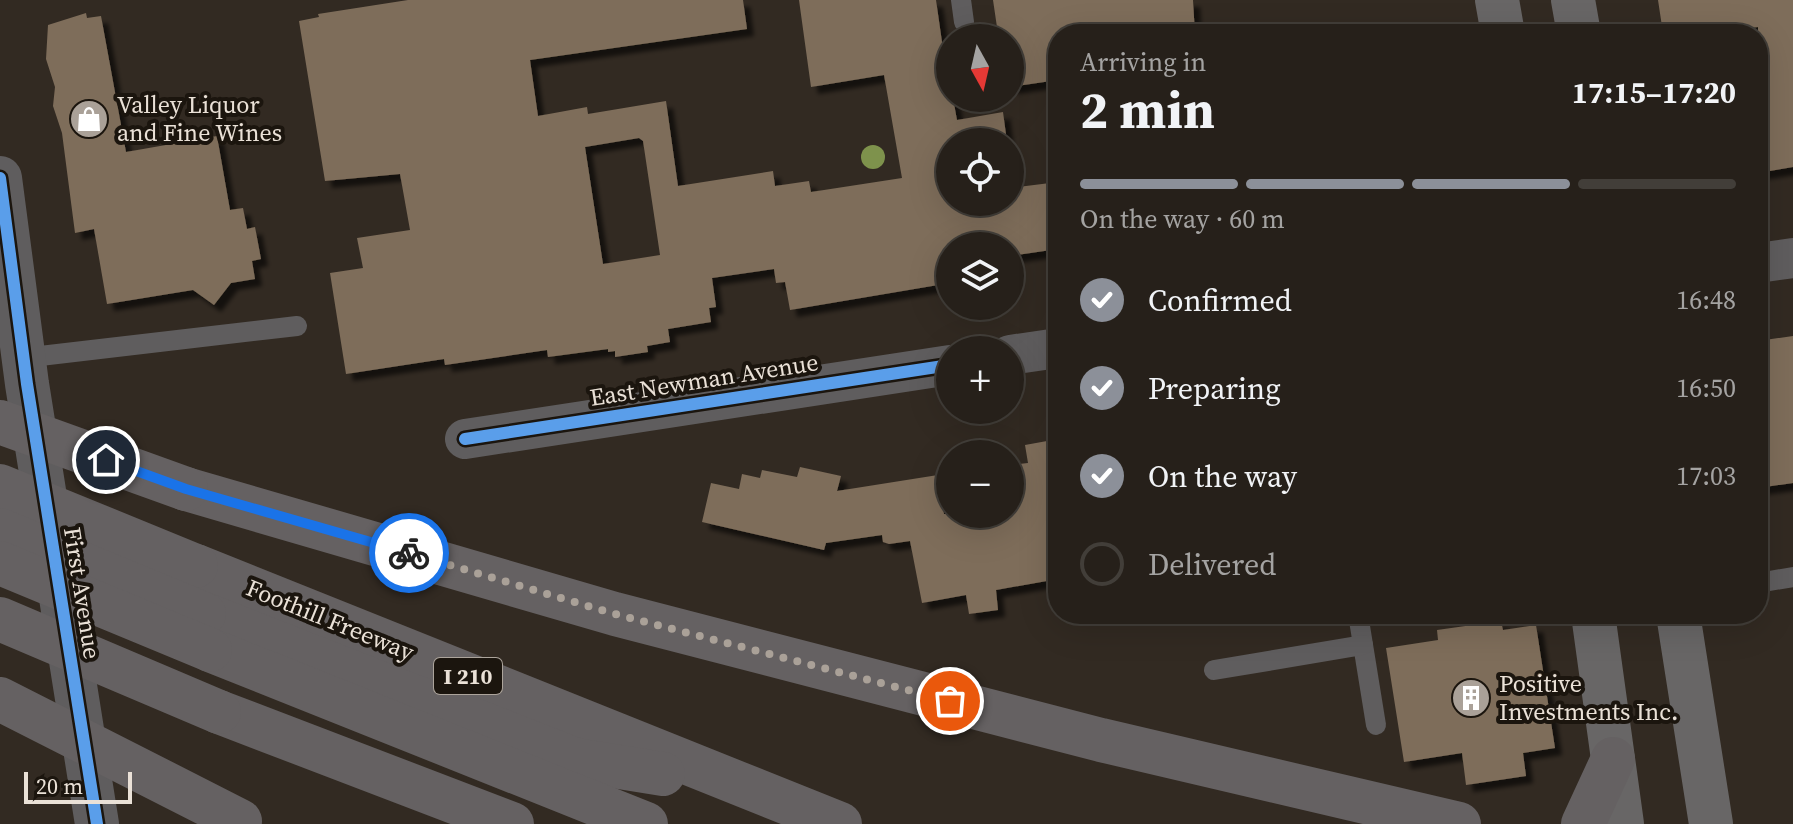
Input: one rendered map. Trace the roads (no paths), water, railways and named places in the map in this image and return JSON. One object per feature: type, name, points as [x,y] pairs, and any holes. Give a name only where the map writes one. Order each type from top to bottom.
[{"type":"highway","points":[[0,422],[186,489],[615,614],[1101,740],[1459,824]]},
{"type":"highway","name":"Foothill Freeway","points":[[0,486],[840,824]]},
{"type":"highway","points":[[0,530],[207,632],[646,824]]},
{"type":"highway","points":[[0,563],[576,760],[740,786]]},
{"type":"highway","points":[[0,619],[219,712],[512,824]]},
{"type":"highway","points":[[0,699],[243,822]]},
{"type":"highway","points":[[1583,824],[1613,759]]},
{"type":"main road","points":[[1497,0],[1501,24]]},
{"type":"main road","points":[[1573,0],[1577,24]]},
{"type":"main road","points":[[1594,624],[1622,824]]},
{"type":"main road","points":[[1680,624],[1711,824]]},
{"type":"street","name":"First Avenue","points":[[0,178],[23,358],[97,824]]},
{"type":"street","points":[[1768,262],[1793,258]]},
{"type":"street","points":[[1024,353],[1048,349]]},
{"type":"street","name":"East Newman Avenue","points":[[465,439],[936,367]]},
{"type":"lane","points":[[961,0],[964,22]]},
{"type":"lane","points":[[23,358],[297,326]]},
{"type":"lane","points":[[1768,581],[1793,577]]},
{"type":"lane","points":[[1360,624],[1376,725]]},
{"type":"lane","points":[[1214,670],[1363,645]]},
{"type":"place","name":"Valley Liquor and Fine Wines","points":[[89,119]]},
{"type":"place","name":"Positive Investments Inc.","points":[[1471,698]]}]
